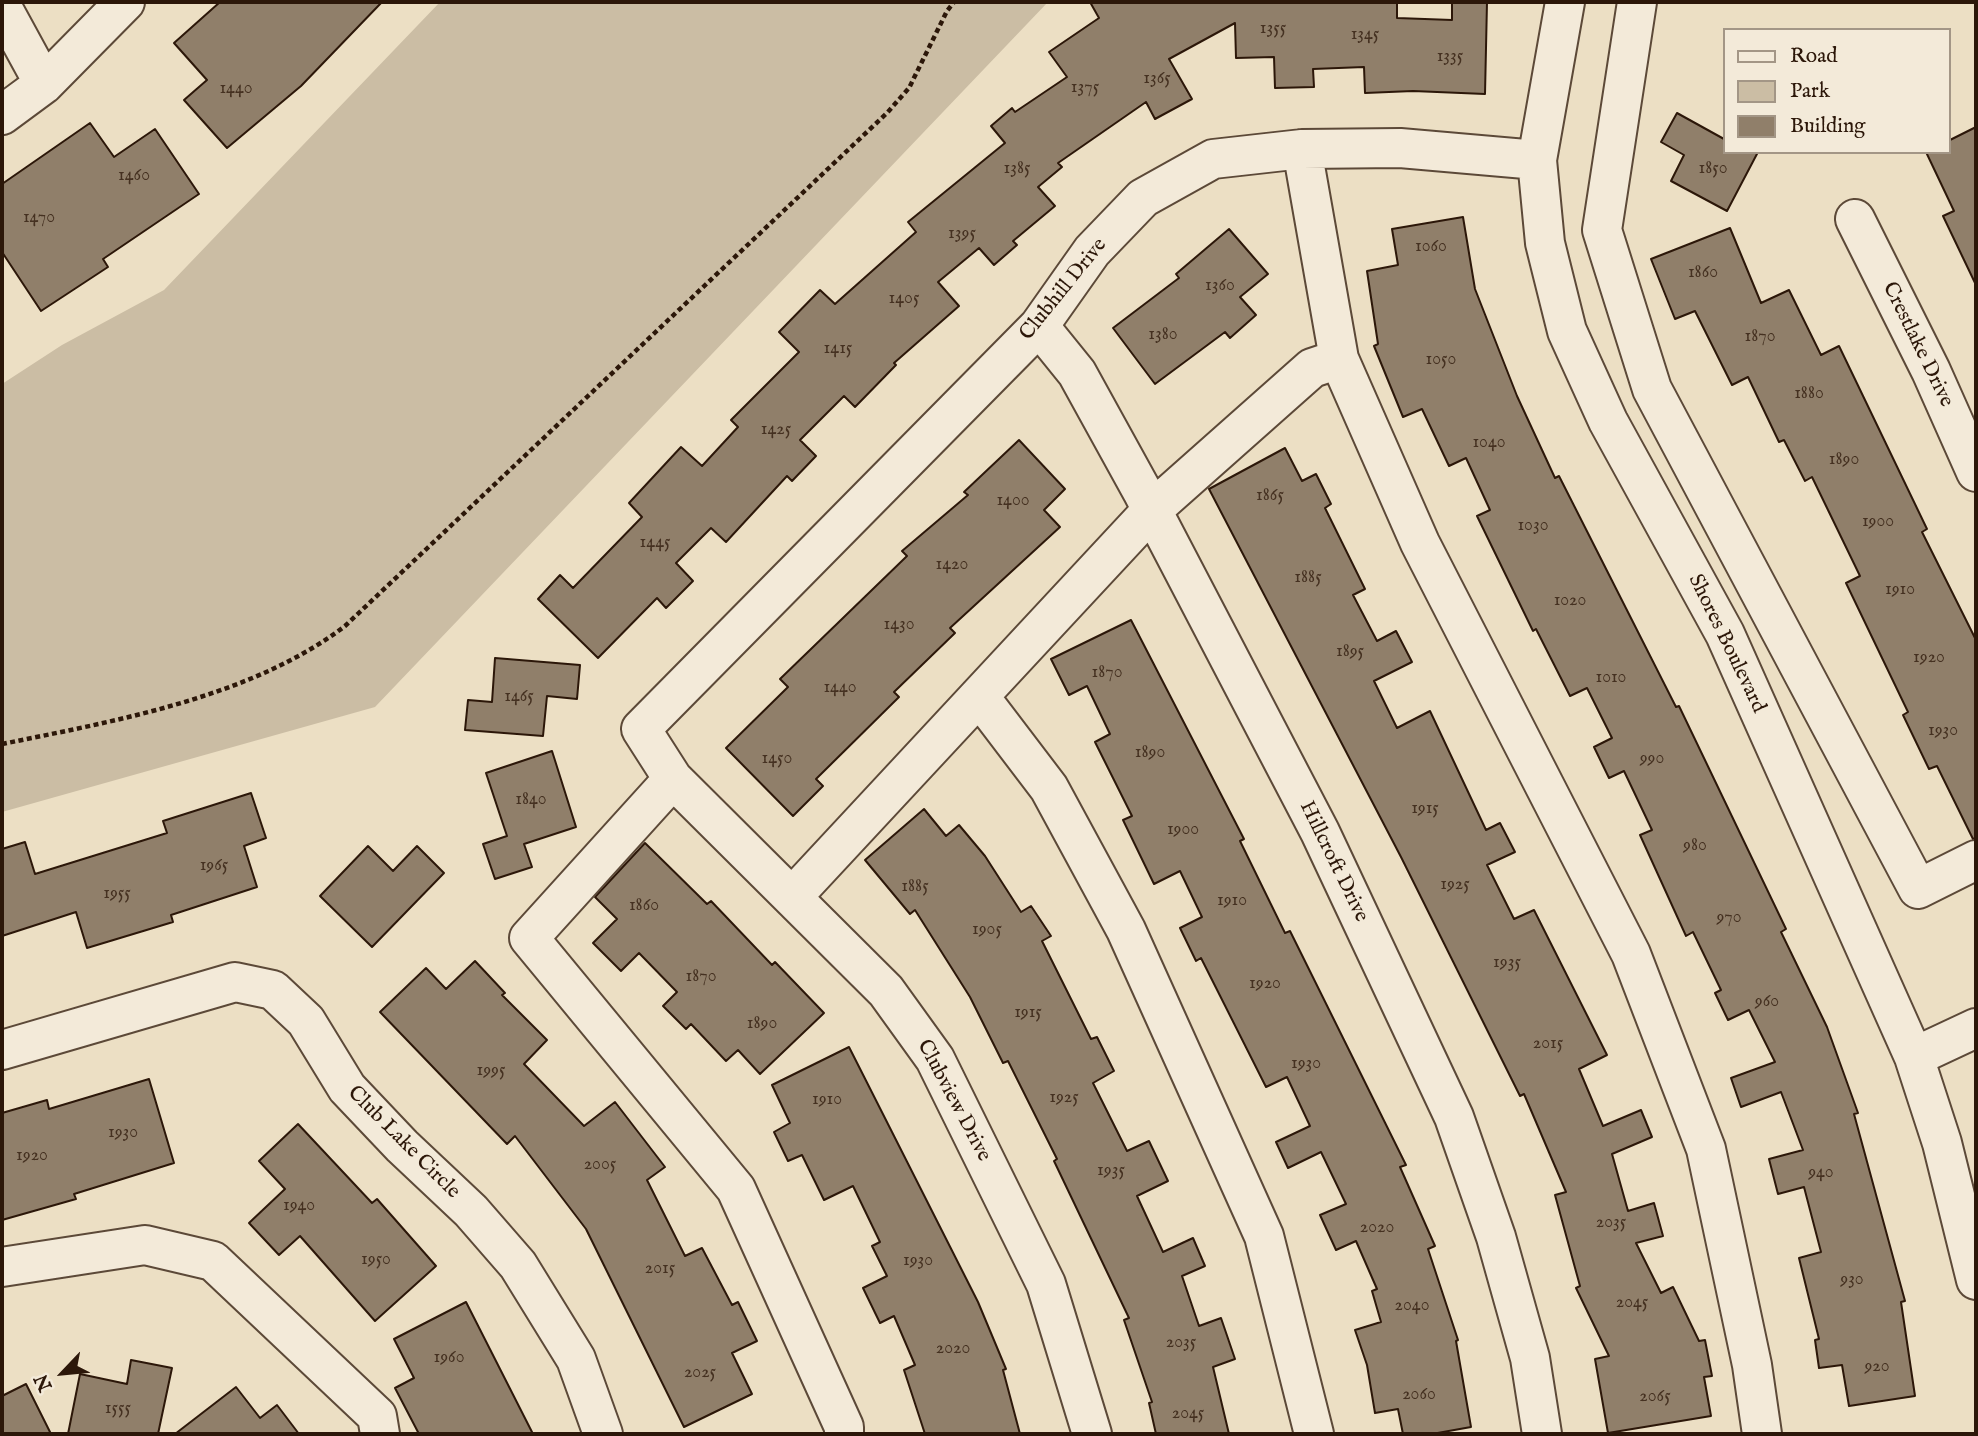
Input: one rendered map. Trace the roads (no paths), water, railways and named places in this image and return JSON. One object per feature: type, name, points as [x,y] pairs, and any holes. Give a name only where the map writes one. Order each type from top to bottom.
[{"type":"street","points":[[2,115],[44,84],[125,2]]},
{"type":"street","name":"Shores Boulevard","points":[[1565,2],[1537,160],[1545,243],[1567,331],[1608,421],[1725,634],[1914,1057],[1942,1143],[1976,1280]]},
{"type":"street","points":[[1637,2],[1602,230],[1653,389],[1917,889],[1976,860]]},
{"type":"street","points":[[2,7],[44,84]]},
{"type":"street","name":"Clubhill Drive","points":[[641,729],[1039,326],[1092,251],[1143,198],[1213,159],[1301,149],[1400,148],[1537,160]]},
{"type":"street","points":[[1301,149],[1339,359],[1420,543],[1631,954],[1706,1149],[1752,1365],[1762,1434]]},
{"type":"street","name":"Crestlake Drive","points":[[1855,219],[1931,371],[1976,472]]},
{"type":"street","name":"Hillcroft Drive","points":[[1039,326],[1077,373],[1152,510],[1320,832],[1454,1117],[1506,1273],[1530,1358],[1542,1434]]},
{"type":"street","points":[[793,896],[1152,510],[1312,368],[1339,359]]},
{"type":"street","points":[[979,696],[1049,788],[1137,955],[1264,1236],[1314,1434]]},
{"type":"street","name":"Clubview Drive","points":[[641,729],[673,779],[886,990],[935,1059],[1046,1284],[1092,1434]]},
{"type":"street","points":[[673,779],[529,938],[736,1189],[845,1434]]},
{"type":"street","name":"Club Lake Circle","points":[[2,1050],[235,982],[273,990],[306,1020],[347,1088],[402,1146],[471,1211],[518,1265],[576,1359],[603,1434]]},
{"type":"street","points":[[1914,1057],[1976,1028]]},
{"type":"street","points":[[2,1267],[145,1245],[213,1261],[377,1416],[380,1434]]}]
